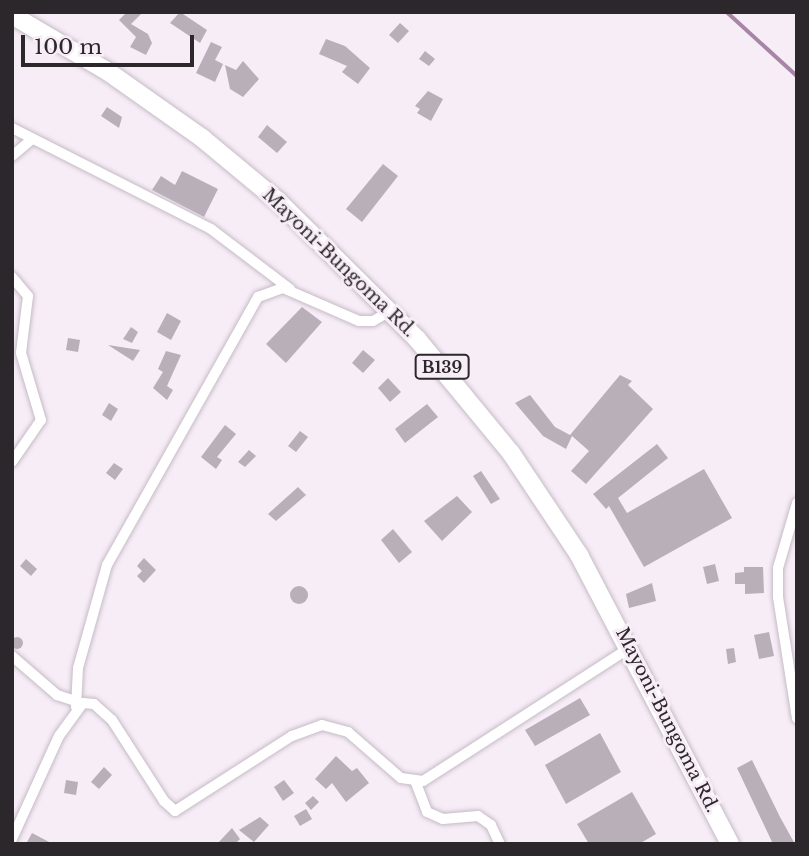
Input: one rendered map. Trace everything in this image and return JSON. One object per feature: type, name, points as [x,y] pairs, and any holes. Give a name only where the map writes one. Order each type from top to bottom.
[{"type":"main road","name":"Mayoni-Bungoma Rd.","points":[[12,15],[110,73],[202,138],[278,201],[390,311],[471,402],[538,491],[631,647],[730,844]]},
{"type":"street","points":[[12,128],[211,229],[293,291],[350,320],[373,321],[390,311]]},
{"type":"street","points":[[12,156],[32,139]]},
{"type":"street","points":[[12,277],[27,296],[21,353],[41,420],[12,462]]},
{"type":"street","points":[[12,839],[76,704],[85,637],[114,549],[250,307],[265,292],[293,291]]},
{"type":"street","points":[[797,503],[778,568],[778,597],[797,719]]},
{"type":"street","points":[[416,783],[449,768],[631,647]]},
{"type":"street","points":[[12,656],[49,689],[76,704],[94,704],[112,720],[175,811],[292,736],[322,724],[348,732],[393,772],[416,783],[427,812],[443,819],[478,816],[491,825],[500,844]]},
{"type":"building","points":[[127,12],[143,12],[131,24],[148,34],[152,43],[146,55],[130,47],[136,37],[119,20]]},
{"type":"building","points":[[180,12],[207,30],[200,43],[170,23]]},
{"type":"building","points":[[400,23],[409,31],[398,43],[389,35]]},
{"type":"building","points":[[326,39],[345,46],[370,68],[358,84],[342,72],[347,66],[319,54]]},
{"type":"building","points":[[211,42],[222,47],[215,60],[223,64],[215,82],[196,73]]},
{"type":"building","points":[[425,51],[435,59],[429,66],[419,59]]},
{"type":"building","points":[[243,61],[259,79],[243,97],[230,89],[225,65],[236,70]]},
{"type":"building","points":[[428,91],[443,99],[431,121],[417,113],[420,109],[415,106]]},
{"type":"building","points":[[107,107],[122,117],[119,128],[101,116]]},
{"type":"building","points":[[267,125],[287,142],[277,153],[258,137]]},
{"type":"building","points":[[383,164],[398,176],[362,222],[346,209]]},
{"type":"building","points":[[182,171],[218,189],[204,217],[152,190],[161,176],[175,185]]},
{"type":"building","points":[[302,307],[322,322],[286,363],[266,344]]},
{"type":"building","points":[[167,313],[181,321],[171,340],[157,332]]},
{"type":"building","points":[[131,327],[138,332],[132,343],[123,339]]},
{"type":"building","points":[[68,338],[80,340],[78,352],[66,350]]},
{"type":"building","points":[[108,345],[140,350],[133,361]]},
{"type":"building","points":[[363,350],[375,360],[363,373],[352,363]]},
{"type":"building","points":[[166,351],[181,355],[167,386],[173,390],[167,400],[153,388],[163,372],[158,369]]},
{"type":"building","points":[[620,375],[632,381],[628,385],[653,409],[586,484],[571,471],[589,451],[572,436],[566,449],[543,436],[515,403],[530,395],[555,427],[570,435]]},
{"type":"building","points":[[388,378],[401,392],[390,402],[378,388]]},
{"type":"building","points":[[109,403],[118,409],[111,421],[102,415]]},
{"type":"building","points":[[427,404],[438,417],[405,443],[395,429]]},
{"type":"building","points":[[225,425],[236,434],[217,457],[222,460],[216,469],[201,457]]},
{"type":"building","points":[[300,431],[308,437],[296,452],[288,446]]},
{"type":"building","points":[[657,444],[668,458],[618,498],[627,513],[704,469],[732,518],[644,567],[609,506],[606,509],[593,494]]},
{"type":"building","points":[[249,450],[256,456],[245,467],[238,462]]},
{"type":"building","points":[[114,463],[123,469],[115,480],[106,473]]},
{"type":"building","points":[[481,471],[500,499],[491,504],[473,476]]},
{"type":"building","points":[[298,487],[306,495],[276,521],[268,514]]},
{"type":"building","points":[[457,496],[472,512],[442,541],[424,521]]},
{"type":"building","points":[[393,529],[412,552],[399,563],[381,540]]},
{"type":"building","points":[[144,558],[156,570],[144,583],[137,576],[142,571],[137,566]]},
{"type":"building","points":[[26,559],[37,569],[31,576],[20,566]]},
{"type":"building","points":[[715,564],[719,581],[707,584],[703,567]]},
{"type":"building","points":[[744,567],[763,567],[764,593],[745,594],[745,584],[735,584],[735,573],[744,572]]},
{"type":"building","points":[[652,583],[656,601],[629,608],[626,594]]},
{"type":"building","points":[[299,586],[307,591],[308,595],[303,603],[299,604],[291,599],[290,595],[295,587]]},
{"type":"building","points":[[769,632],[774,656],[759,659],[754,635]]},
{"type":"building","points":[[17,637],[23,643],[17,649],[11,643]]},
{"type":"building","points":[[734,648],[736,662],[728,664],[726,649]]},
{"type":"building","points":[[580,698],[590,715],[535,746],[525,730]]},
{"type":"building","points":[[600,733],[621,772],[566,804],[545,765]]},
{"type":"building","points":[[336,756],[352,771],[357,768],[369,783],[346,802],[332,783],[326,789],[315,779]]},
{"type":"building","points":[[752,760],[795,844],[773,844],[737,768]]},
{"type":"building","points":[[104,767],[112,775],[99,789],[91,782]]},
{"type":"building","points":[[66,780],[78,782],[76,795],[64,793]]},
{"type":"building","points":[[284,780],[294,793],[283,801],[274,787]]},
{"type":"building","points":[[632,792],[656,834],[639,844],[589,844],[577,824]]},
{"type":"building","points":[[313,796],[319,802],[311,810],[305,803]]},
{"type":"building","points":[[306,809],[312,819],[300,826],[294,816]]},
{"type":"building","points":[[260,817],[269,825],[254,842],[239,830]]},
{"type":"building","points":[[232,828],[240,839],[235,844],[217,844]]},
{"type":"building","points":[[32,833],[53,844],[26,844]]},
{"type":"waterway","points":[[727,12],[797,76]]}]
